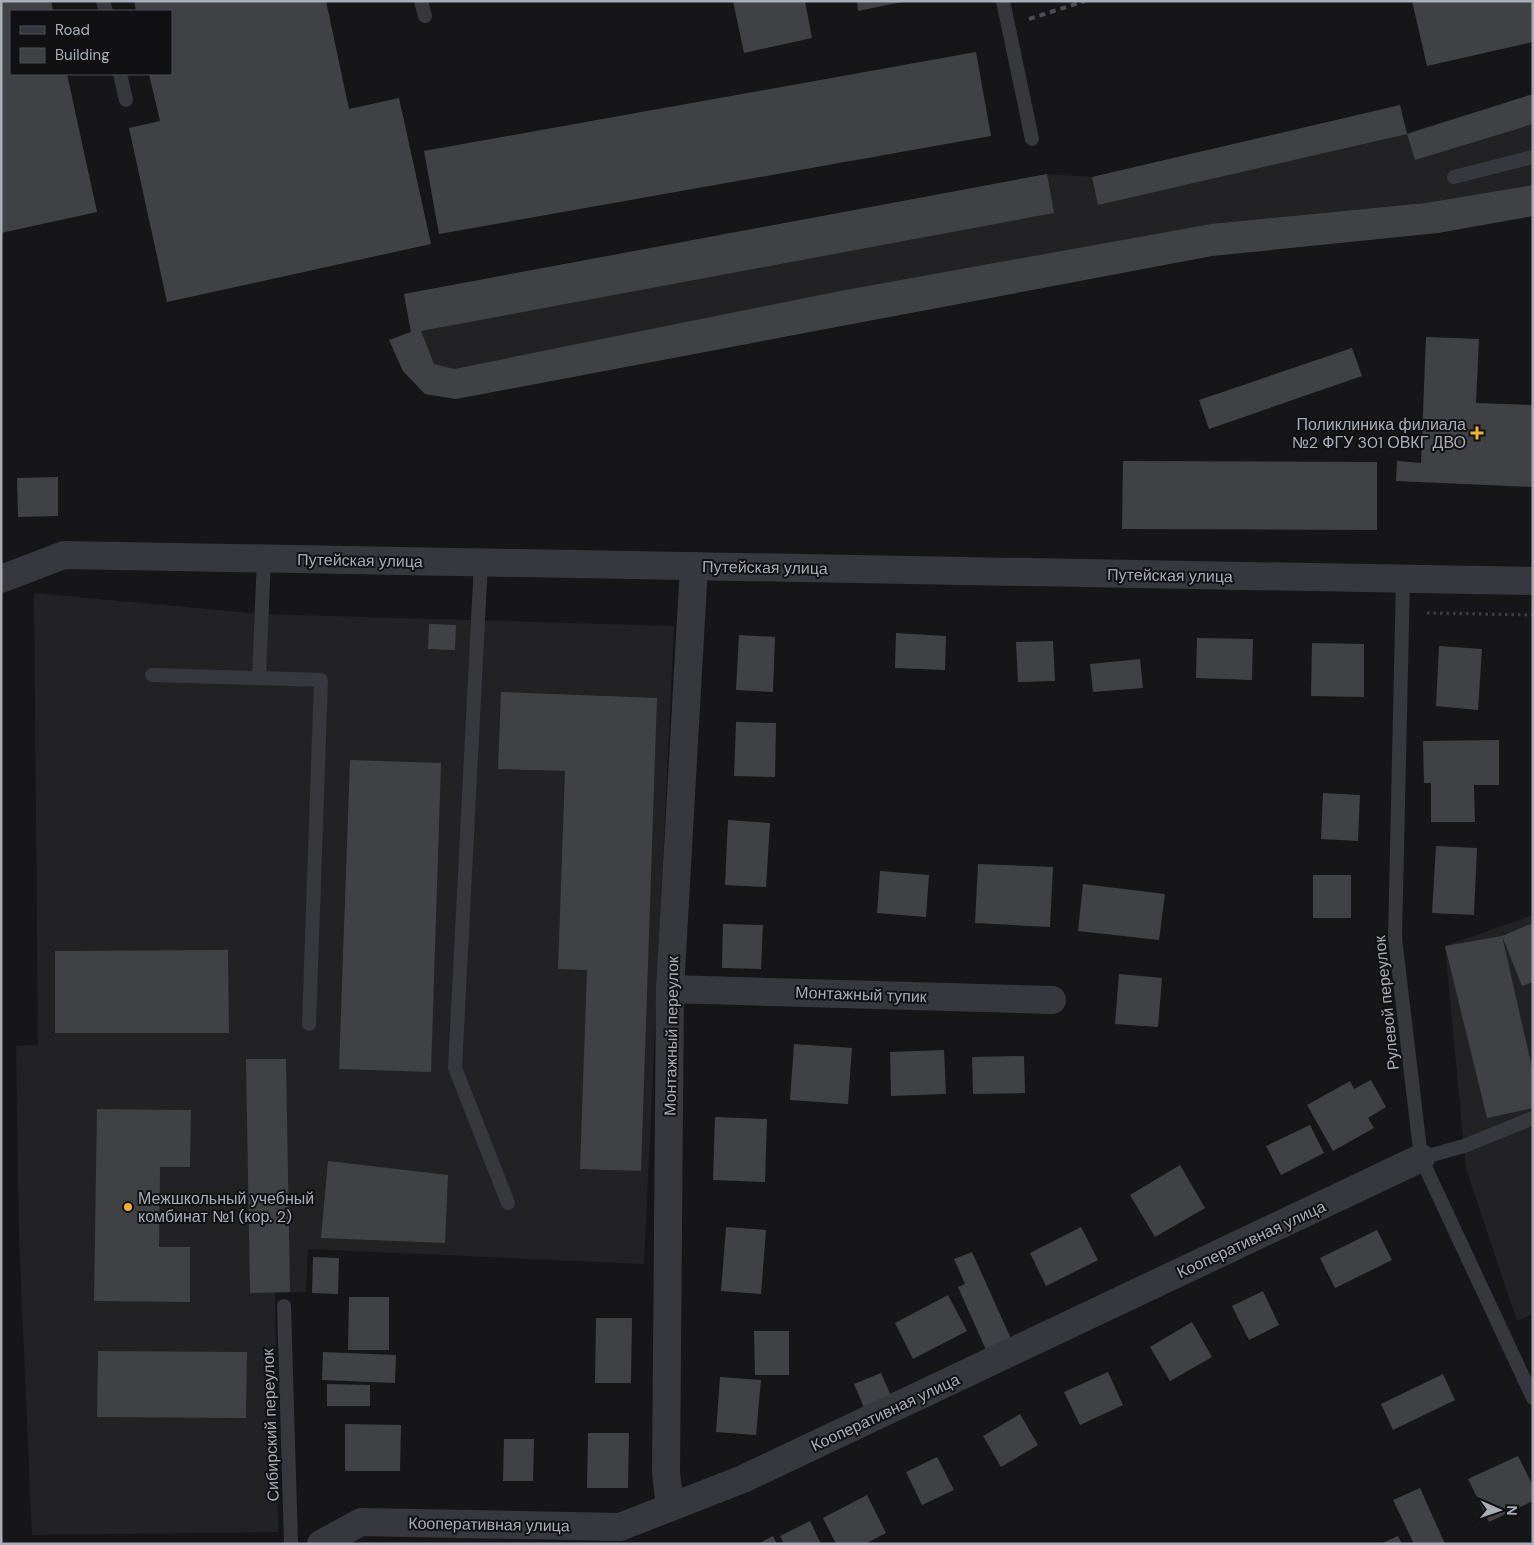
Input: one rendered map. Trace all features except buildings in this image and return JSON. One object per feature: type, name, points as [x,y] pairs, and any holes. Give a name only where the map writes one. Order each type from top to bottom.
[{"type":"street","name":"Путейская улица","points":[[1,580],[64,555],[1533,581]]},
{"type":"street","name":"Монтажный переулок","points":[[670,1506],[666,1474],[670,989],[694,566]]},
{"type":"street","name":"Монтажный тупик","points":[[670,989],[1052,1000]]},
{"type":"street","name":"Кооперативная улица","points":[[321,1544],[362,1522],[620,1527],[742,1479],[1421,1158]]},
{"type":"lane","points":[[421,1],[425,16]]},
{"type":"lane","points":[[1003,1],[1032,139]]},
{"type":"lane","points":[[120,75],[126,100]]},
{"type":"lane","points":[[1454,177],[1533,157]]},
{"type":"lane","points":[[259,678],[264,558]]},
{"type":"lane","points":[[481,562],[455,1068],[508,1203]]},
{"type":"lane","name":"Рулевой переулок","points":[[1403,579],[1395,938],[1421,1158],[1533,1398]]},
{"type":"lane","points":[[152,675],[321,680],[309,1024]]},
{"type":"lane","points":[[1421,1158],[1464,1146],[1533,1118]]},
{"type":"lane","name":"Сибирский переулок","points":[[284,1306],[291,1544]]},
{"type":"shaded area","points":[[1533,94],[1533,216],[1438,233],[1212,256],[456,399],[425,394],[403,371],[389,340],[411,332],[404,294],[1047,174],[1092,177],[1400,105],[1407,133]]},
{"type":"shaded area","points":[[34,593],[261,614],[674,626],[644,1264],[308,1249],[306,1292],[275,1293],[278,1532],[32,1535],[19,1236],[16,1046],[38,1045]]},
{"type":"shaded area","points":[[1533,915],[1533,1314],[1517,1321],[1466,1169],[1445,946]]},
{"type":"railway","points":[[1029,19],[1085,1]]},
{"type":"place","name":"Поликлиника филиала №2 ФГУ 301 ОВКГ ДВО","points":[[1477,433]]},
{"type":"place","name":"Межшкольный учебный комбинат №1 (кор. 2)","points":[[128,1207]]}]
